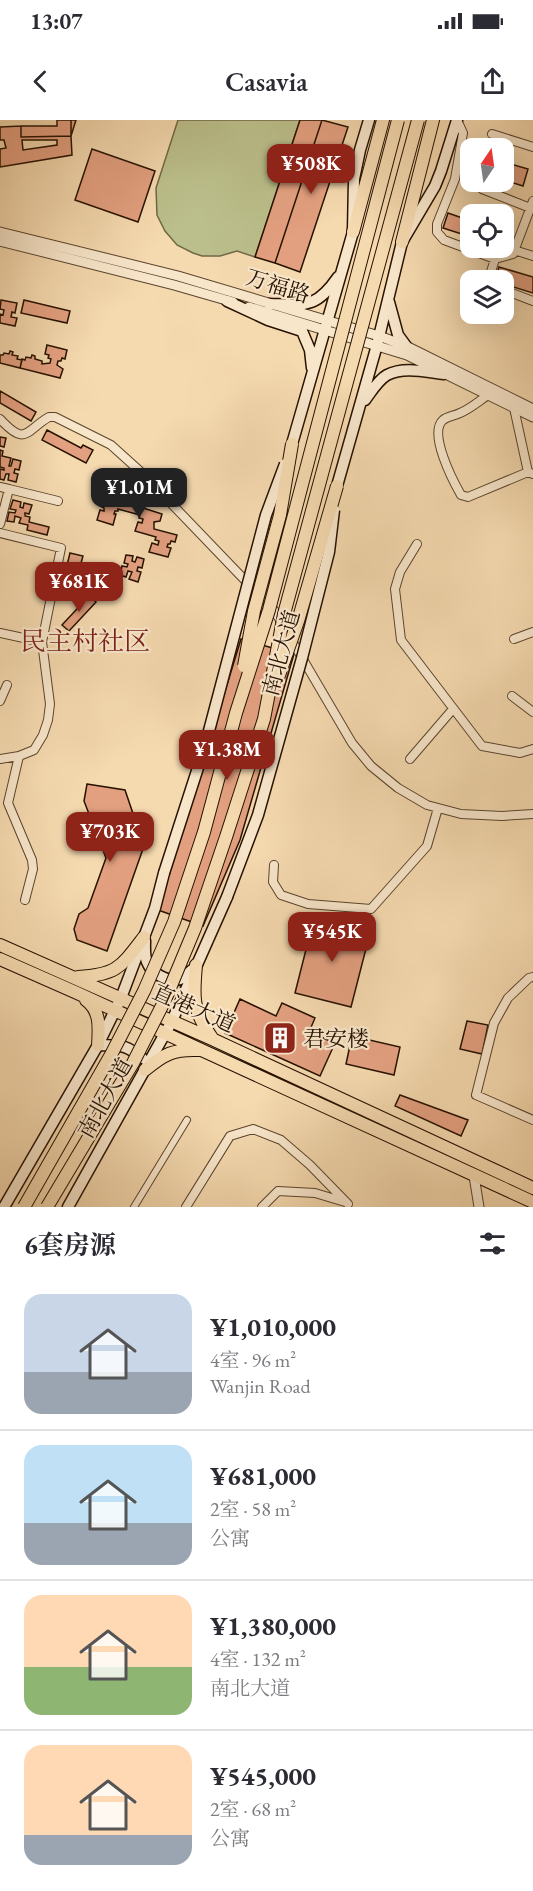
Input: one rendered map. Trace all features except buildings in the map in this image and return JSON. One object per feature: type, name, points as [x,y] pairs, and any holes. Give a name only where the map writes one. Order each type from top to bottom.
[{"type":"main road","name":"南北大道","points":[[4,1207],[116,1011],[144,937],[205,746],[266,515],[292,444],[343,269],[353,232],[354,179],[369,120]]},
{"type":"main road","points":[[353,232],[383,120]]},
{"type":"main road","name":"南北大道","points":[[24,1207],[112,1053],[144,991],[174,922],[204,832],[236,713],[272,598],[398,120]]},
{"type":"main road","name":"南北大道","points":[[47,1207],[133,1063],[165,1000],[202,908],[264,718],[284,614],[418,120]]},
{"type":"main road","points":[[402,242],[433,120]]},
{"type":"main road","name":"南北大道","points":[[68,1207],[172,1021],[227,897],[258,815],[329,552],[337,486],[378,341],[402,242],[435,186],[457,120]]},
{"type":"main road","points":[[269,304],[299,305],[314,302],[327,293],[343,269]]},
{"type":"main road","points":[[388,298],[398,335],[406,346]]},
{"type":"main road","points":[[227,301],[268,320],[302,331],[312,356],[312,378]]},
{"type":"main road","points":[[361,404],[387,375],[413,370],[444,374]]},
{"type":"main road","points":[[236,713],[254,611],[280,515],[292,444]]},
{"type":"main road","points":[[264,718],[298,621],[337,486]]},
{"type":"main road","points":[[144,937],[146,962],[157,974],[176,980],[184,977],[196,965]]},
{"type":"main road","points":[[74,977],[100,976],[116,969],[144,937]]},
{"type":"main road","name":"直港大道","points":[[0,945],[212,1039],[533,1188]]},
{"type":"main road","name":"直港大道","points":[[0,959],[533,1202]]},
{"type":"main road","points":[[196,965],[195,1007],[201,1023],[212,1039]]},
{"type":"main road","points":[[75,992],[90,1003],[97,1014],[98,1045],[123,1045],[143,1059],[145,1070],[171,1052],[183,1049],[203,1050]]},
{"type":"street","points":[[457,120],[463,133],[456,180],[437,224],[437,232],[444,240],[495,259],[499,258]]},
{"type":"street","points":[[492,134],[533,147]]},
{"type":"street","points":[[491,192],[532,206],[514,250],[533,256]]},
{"type":"street","name":"万福路","points":[[0,232],[178,276],[269,304],[327,326]]},
{"type":"street","name":"万福路","points":[[0,241],[174,285],[378,341],[406,346],[533,409]]},
{"type":"street","points":[[492,270],[495,259]]},
{"type":"street","points":[[514,294],[533,301]]},
{"type":"street","name":"万福路","points":[[378,341],[533,417]]},
{"type":"street","points":[[488,395],[461,413],[440,422],[437,432],[449,474],[461,495],[468,497],[530,473],[514,408]]},
{"type":"street","points":[[0,419],[15,434],[22,435],[31,432],[49,417],[55,417],[111,445],[142,473],[274,610],[352,743],[371,766],[398,788],[427,805],[461,814],[502,816],[533,814]]},
{"type":"street","points":[[0,487],[58,501]]},
{"type":"street","points":[[0,524],[9,489]]},
{"type":"street","points":[[0,533],[61,548],[42,642],[50,704],[48,720],[43,735],[33,750],[19,756],[0,759]]},
{"type":"street","points":[[417,544],[400,572],[395,589],[401,640],[482,746],[520,753],[533,749]]},
{"type":"street","points":[[514,639],[533,632]]},
{"type":"street","points":[[0,633],[42,642]]},
{"type":"street","points":[[0,701],[7,685]]},
{"type":"street","points":[[512,696],[533,712]]},
{"type":"street","points":[[410,759],[453,709]]},
{"type":"street","points":[[19,756],[8,803],[32,860],[33,869],[25,900]]},
{"type":"street","points":[[274,865],[273,882],[281,895],[308,904],[371,909],[427,846],[438,808]]},
{"type":"street","points":[[533,977],[529,978],[508,998],[494,1023],[476,1095],[533,1120]]},
{"type":"street","points":[[134,1207],[187,1120]]},
{"type":"street","points":[[186,1207],[230,1136],[253,1129],[281,1140],[310,1165],[349,1205]]},
{"type":"street","points":[[474,1176],[479,1207]]},
{"type":"street","points":[[262,1207],[278,1191],[315,1193],[349,1205]]},
{"type":"green space","points":[[178,120],[300,120],[255,257],[237,251],[220,256],[202,256],[177,245],[165,231],[157,215],[156,188]]},
{"type":"place","name":"君安楼","points":[[280,1038]]},
{"type":"district","name":"民主村社区","points":[[85,641]]}]
